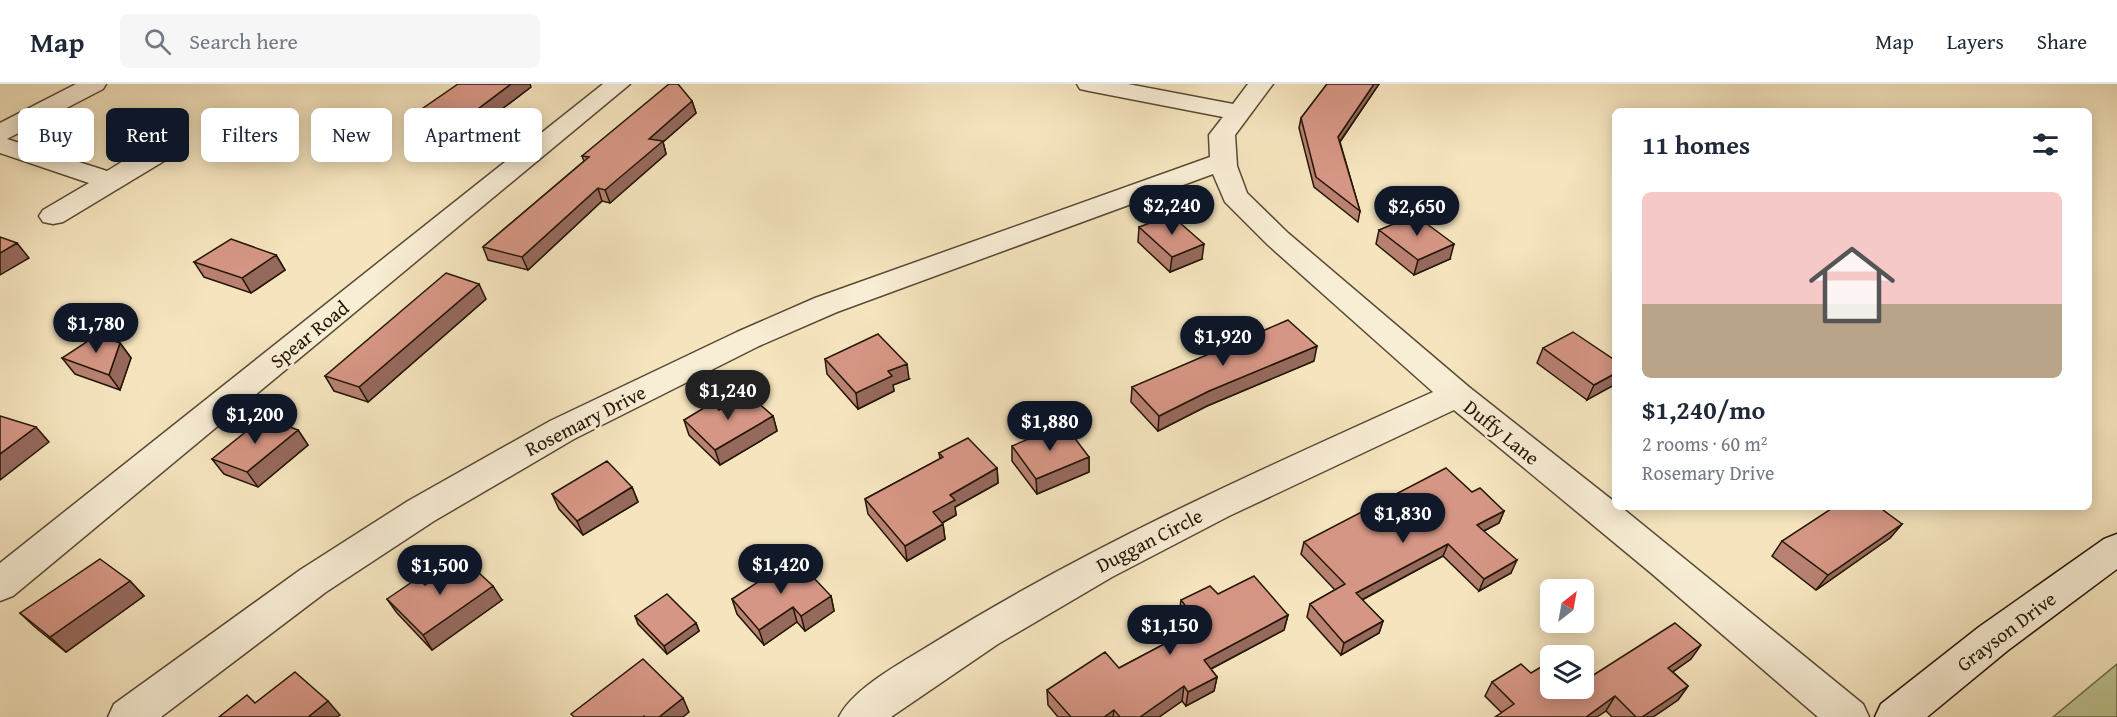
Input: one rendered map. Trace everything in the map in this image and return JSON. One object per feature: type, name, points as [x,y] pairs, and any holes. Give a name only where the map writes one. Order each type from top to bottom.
[{"type":"street","points":[[0,133],[94,84]]},
{"type":"street","name":"Spear Road","points":[[0,585],[618,84]]},
{"type":"street","points":[[1089,84],[1238,112],[1261,84]]},
{"type":"street","name":"Duffy Lane","points":[[1238,112],[1222,135],[1223,161],[1235,196],[1278,239],[1457,395],[1664,562],[1848,717]]},
{"type":"street","points":[[0,145],[103,178],[104,184]]},
{"type":"street","name":"Rosemary Drive","points":[[129,717],[313,581],[421,511],[562,430],[748,339],[826,304],[1223,161]]},
{"type":"street","points":[[54,216],[142,162]]},
{"type":"street","name":"Duggan Circle","points":[[860,717],[956,650],[1089,571],[1186,520],[1457,395]]},
{"type":"street","name":"Grayson Drive","points":[[1896,717],[1993,639],[2117,549]]},
{"type":"green space","points":[[2117,664],[2117,717],[2053,717]]},
{"type":"building","points":[[458,84],[511,84],[479,108],[423,108]]},
{"type":"building","points":[[669,84],[678,84],[692,101],[649,139],[663,141],[605,190],[598,188],[522,257],[483,247],[589,157],[582,156]]},
{"type":"building","points":[[1327,84],[1374,84],[1338,137],[1360,211],[1316,177],[1301,118]]},
{"type":"building","points":[[1171,215],[1204,244],[1172,257],[1139,227]]},
{"type":"building","points":[[1415,215],[1454,244],[1418,260],[1379,230]]},
{"type":"building","points":[[0,237],[17,243],[0,253]]},
{"type":"building","points":[[231,239],[276,255],[242,278],[194,262]]},
{"type":"building","points":[[446,273],[479,284],[359,387],[325,376]]},
{"type":"building","points":[[1288,320],[1317,346],[1209,391],[1159,416],[1132,387]]},
{"type":"building","points":[[1573,332],[1612,358],[1612,375],[1594,385],[1543,348]]},
{"type":"building","points":[[878,334],[907,364],[888,371],[892,376],[856,393],[825,359]]},
{"type":"building","points":[[97,335],[120,343],[109,375],[62,358]]},
{"type":"building","points":[[748,394],[773,416],[715,450],[684,420],[712,403],[719,410]]},
{"type":"building","points":[[0,416],[36,427],[0,454]]},
{"type":"building","points":[[264,417],[298,430],[247,472],[212,459]]},
{"type":"building","points":[[1064,424],[1089,457],[1036,479],[1012,446]]},
{"type":"building","points":[[968,438],[997,468],[950,495],[955,500],[933,512],[943,524],[905,546],[865,499],[943,457],[939,453]]},
{"type":"building","points":[[607,461],[632,487],[577,521],[552,494]]},
{"type":"building","points":[[1446,468],[1472,492],[1480,488],[1504,511],[1477,525],[1517,560],[1484,579],[1448,544],[1356,593],[1383,621],[1344,643],[1310,604],[1345,584],[1304,542]]},
{"type":"building","points":[[1829,510],[1883,510],[1902,524],[1828,575],[1782,541]]},
{"type":"building","points":[[795,558],[831,596],[801,616],[793,607],[759,630],[732,599]]},
{"type":"building","points":[[100,559],[130,581],[50,637],[20,613]]},
{"type":"building","points":[[464,559],[493,586],[423,635],[387,599],[418,578],[425,585]]},
{"type":"building","points":[[1254,576],[1288,615],[1204,660],[1217,677],[1188,692],[1184,686],[1140,717],[1120,717],[1114,710],[1104,717],[1071,717],[1047,690],[1105,652],[1119,668],[1200,625],[1181,600],[1210,586],[1218,594]]},
{"type":"building","points":[[667,594],[696,623],[664,646],[635,616]]},
{"type":"building","points":[[1675,623],[1701,645],[1668,668],[1688,686],[1642,717],[1636,717],[1615,696],[1586,717],[1495,717],[1514,704],[1492,682],[1521,664],[1531,673],[1540,668],[1540,699],[1594,699],[1594,675]]},
{"type":"building","points":[[643,659],[683,698],[659,717],[574,717],[571,714]]},
{"type":"building","points":[[295,672],[328,701],[308,717],[219,717],[247,695],[255,703]]}]
